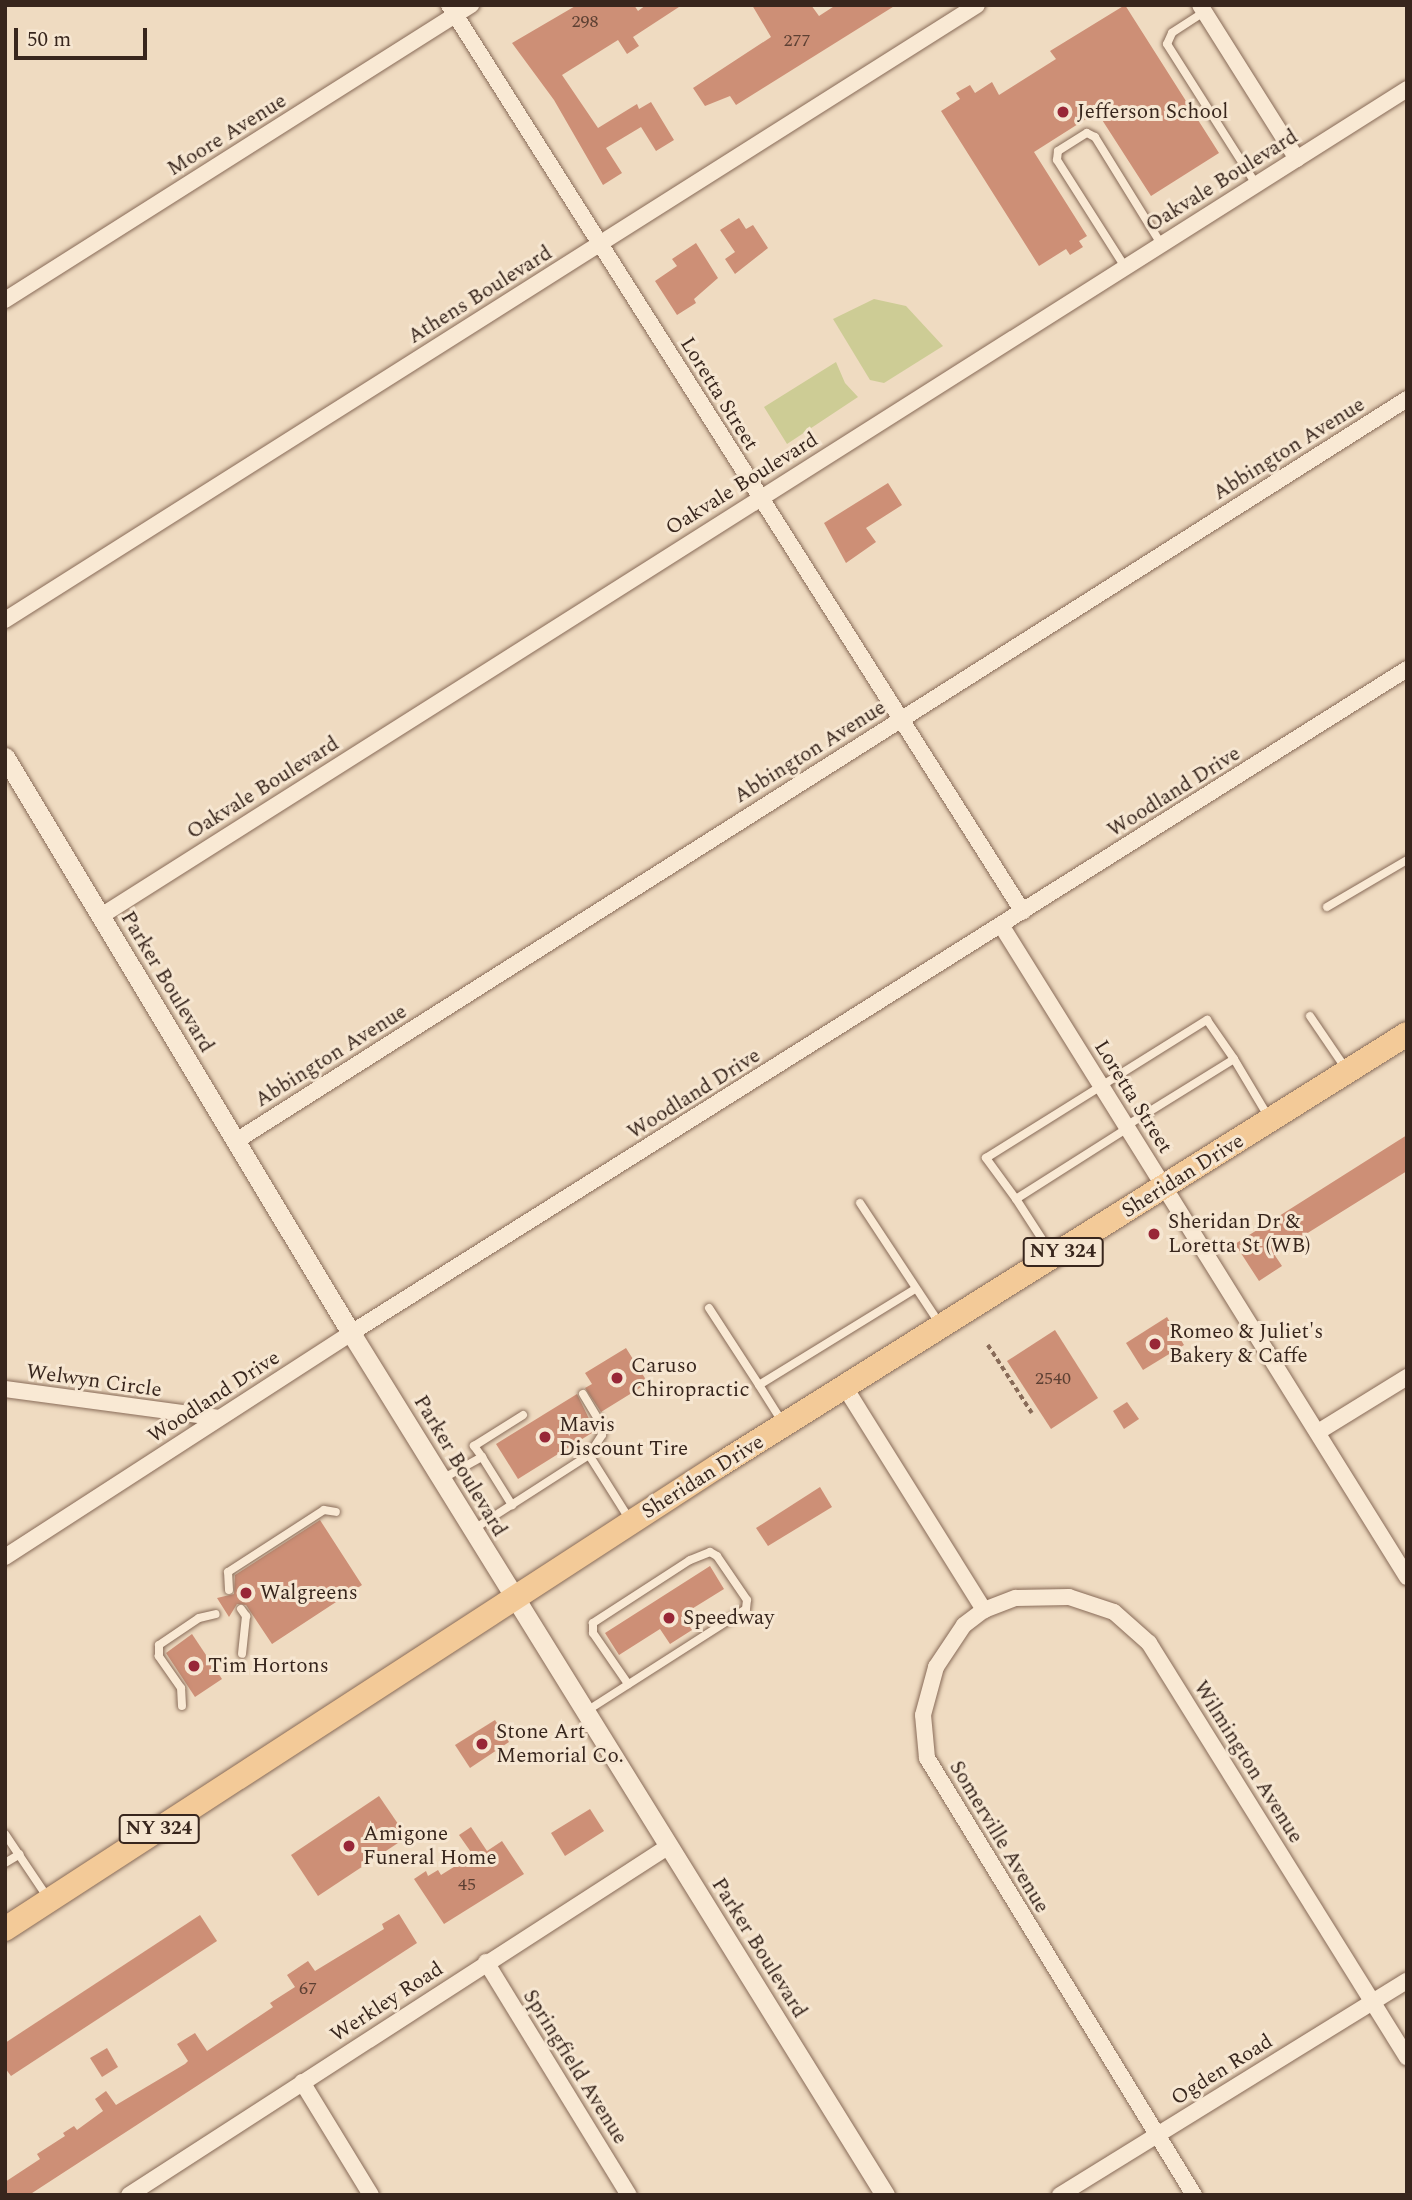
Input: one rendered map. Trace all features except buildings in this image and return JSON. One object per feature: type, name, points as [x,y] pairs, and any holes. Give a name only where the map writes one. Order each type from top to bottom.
[{"type":"main road","name":"Sheridan Drive","points":[[5,1929],[632,1522],[1407,1034]]},
{"type":"street","name":"Moore Avenue","points":[[5,300],[452,10],[471,5]]},
{"type":"street","name":"Athens Boulevard","points":[[5,620],[977,5]]},
{"type":"street","points":[[1202,9],[1297,159]]},
{"type":"street","name":"Loretta Street","points":[[452,10],[1023,912]]},
{"type":"street","name":"Oakvale Boulevard","points":[[101,916],[1407,89]]},
{"type":"street","name":"Abbington Avenue","points":[[236,1141],[1407,399]]},
{"type":"street","name":"Woodland Drive","points":[[5,1557],[351,1333],[1407,669]]},
{"type":"street","name":"Parker Boulevard","points":[[5,757],[351,1333],[885,2195]]},
{"type":"street","name":"Loretta Street","points":[[1002,925],[1407,1577]]},
{"type":"street","points":[[1318,1433],[1407,1377]]},
{"type":"street","name":"Welwyn Circle","points":[[5,1389],[45,1398],[219,1418]]},
{"type":"street","points":[[846,1389],[984,1610]]},
{"type":"street","name":"Wilmington Avenue","points":[[984,1610],[1016,1598],[1069,1597],[1094,1603],[1131,1625],[1149,1643],[1407,2057]]},
{"type":"street","name":"Somerville Avenue","points":[[984,1610],[964,1625],[936,1667],[923,1715],[927,1758],[1195,2195]]},
{"type":"street","name":"Werkley Road","points":[[129,2195],[668,1846]]},
{"type":"street","name":"Springfield Avenue","points":[[486,1962],[629,2195]]},
{"type":"street","name":"Ogden Road","points":[[1060,2195],[1407,1981]]},
{"type":"street","points":[[302,2082],[371,2195]]},
{"type":"lane","points":[[1202,9],[1172,33],[1167,44],[1256,184]]},
{"type":"lane","points":[[1125,267],[1057,160],[1058,151],[1087,133],[1095,137],[1161,244]]},
{"type":"lane","points":[[1327,907],[1407,860]]},
{"type":"lane","points":[[1310,1016],[1348,1071]]},
{"type":"lane","points":[[1054,1257],[986,1158],[1207,1020],[1271,1120]]},
{"type":"lane","points":[[1016,1199],[1234,1059]]},
{"type":"lane","points":[[860,1203],[943,1328]]},
{"type":"lane","points":[[759,1385],[915,1289]]},
{"type":"lane","points":[[709,1308],[785,1425]]},
{"type":"lane","points":[[472,1530],[589,1455],[601,1435],[600,1422],[583,1394]]},
{"type":"lane","points":[[512,1505],[474,1446],[523,1415]]},
{"type":"lane","points":[[589,1455],[632,1522]]},
{"type":"lane","points":[[442,1480],[482,1457]]},
{"type":"lane","points":[[229,1590],[228,1572],[324,1510],[336,1512]]},
{"type":"lane","points":[[585,1712],[746,1609],[747,1600],[717,1556],[709,1552],[690,1560],[593,1623],[593,1633],[628,1684]]},
{"type":"lane","points":[[241,1609],[246,1616],[242,1654]]},
{"type":"lane","points":[[183,1706],[181,1688],[159,1656],[159,1645],[199,1618],[216,1614]]},
{"type":"lane","points":[[5,1833],[49,1900]]},
{"type":"lane","points":[[5,1863],[20,1854]]},
{"type":"path","points":[[988,1345],[1032,1413]]},
{"type":"shaded area","points":[[874,299],[906,306],[943,346],[884,383],[870,380],[833,319]]},
{"type":"shaded area","points":[[836,362],[845,383],[858,397],[787,444],[764,407]]},
{"type":"place","name":"Jefferson School","points":[[1063,112]]},
{"type":"place","name":"Sheridan Dr & Loretta St (WB)","points":[[1154,1234]]},
{"type":"place","name":"Romeo & Juliet's Bakery & Caffe","points":[[1155,1344]]},
{"type":"place","name":"Caruso Chiropractic","points":[[617,1378]]},
{"type":"place","name":"Mavis Discount Tire","points":[[545,1437]]},
{"type":"place","name":"Walgreens","points":[[246,1593]]},
{"type":"place","name":"Speedway","points":[[669,1618]]},
{"type":"place","name":"Tim Hortons","points":[[194,1666]]},
{"type":"place","name":"Stone Art Memorial Co.","points":[[482,1744]]},
{"type":"place","name":"Amigone Funeral Home","points":[[349,1846]]}]
